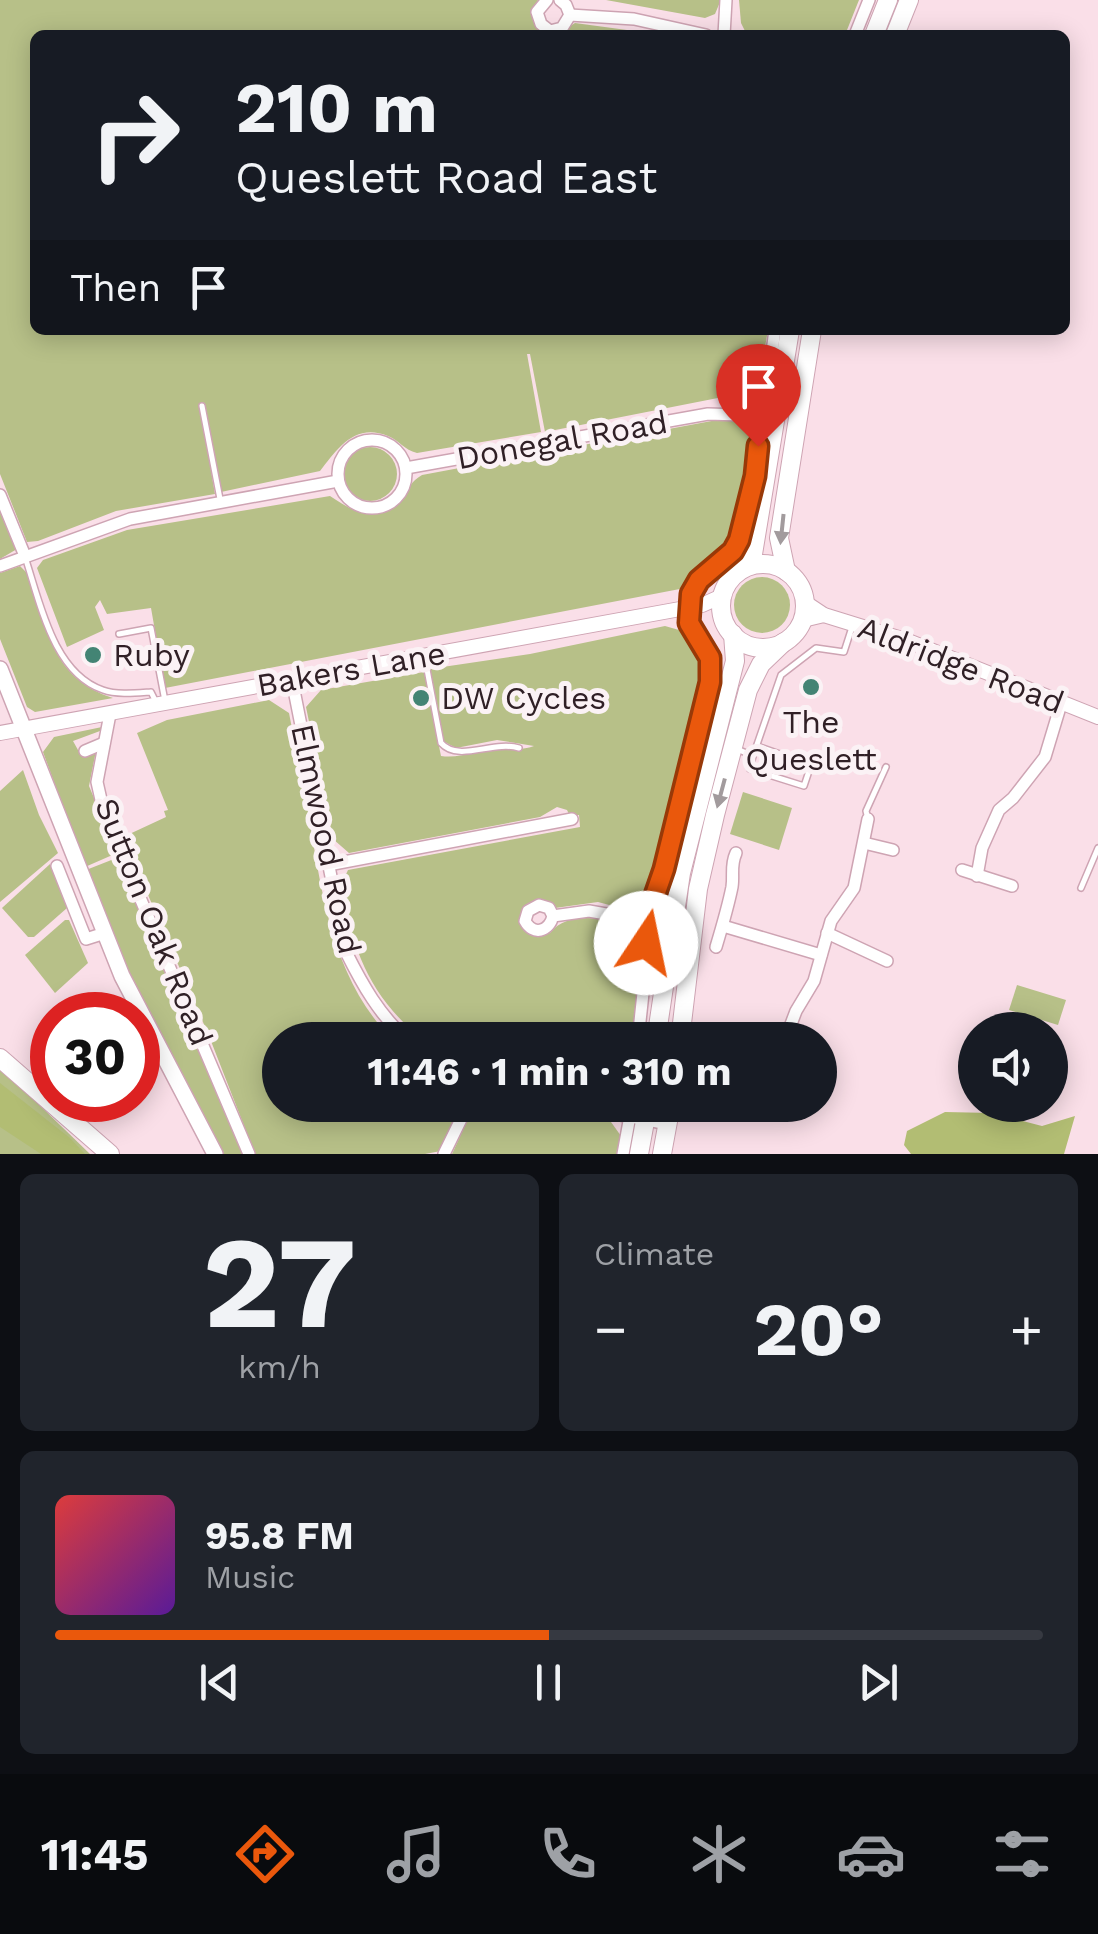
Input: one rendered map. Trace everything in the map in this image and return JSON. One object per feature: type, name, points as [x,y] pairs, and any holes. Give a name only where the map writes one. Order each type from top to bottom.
[{"type":"highway","points":[[876,30],[888,0]]},
{"type":"highway","points":[[897,30],[909,0]]},
{"type":"highway","points":[[658,1022],[681,872],[735,661],[733,634],[722,605],[731,580],[754,554],[769,416],[789,335]]},
{"type":"highway","points":[[690,1022],[688,969],[698,888],[748,690],[761,664],[784,642],[805,612],[802,590],[786,570],[780,538],[811,335]]},
{"type":"highway","points":[[769,416],[799,418]]},
{"type":"highway","points":[[742,570],[764,564],[786,570]]},
{"type":"highway","points":[[733,634],[754,646],[784,642]]},
{"type":"highway","points":[[666,967],[688,969]]},
{"type":"highway","points":[[0,1058],[110,1154]]},
{"type":"highway","points":[[639,1122],[640,1154]]},
{"type":"highway","points":[[662,1154],[668,1122]]},
{"type":"main road","name":"Sutton Oak Road","points":[[0,669],[122,976],[215,1154]]},
{"type":"street","points":[[547,0],[538,12],[540,24],[549,30]]},
{"type":"street","points":[[560,0],[570,15]]},
{"type":"street","points":[[724,30],[726,0]]},
{"type":"street","points":[[857,30],[869,0]]},
{"type":"street","points":[[554,30],[562,28],[570,15]]},
{"type":"street","points":[[570,15],[634,20],[680,30]]},
{"type":"street","points":[[640,1022],[646,921],[664,869],[710,682],[710,658],[689,623],[697,606],[692,588],[733,551],[739,540],[769,416],[775,335]]},
{"type":"street","name":"Donegal Road","points":[[406,468],[708,414],[769,416]]},
{"type":"street","points":[[372,440],[393,447],[406,468],[406,484],[398,497],[378,508],[352,502],[338,480],[343,456],[359,442],[372,440]]},
{"type":"street","points":[[0,566],[130,519],[338,480]]},
{"type":"street","points":[[0,495],[25,556]]},
{"type":"street","points":[[697,606],[722,605]]},
{"type":"street","name":"Bakers Lane","points":[[0,733],[697,606]]},
{"type":"street","name":"Aldridge Road","points":[[805,612],[854,622],[1098,717]]},
{"type":"street","name":"Elmwood Road","points":[[292,680],[346,952],[367,994],[387,1022]]},
{"type":"street","points":[[977,876],[982,848],[999,810],[1045,757],[1062,704]]},
{"type":"street","name":"Sutton Oak Road","points":[[110,714],[97,782],[104,813],[248,1154]]},
{"type":"street","points":[[84,751],[104,743]]},
{"type":"street","points":[[328,866],[556,817],[572,819]]},
{"type":"street","points":[[792,1022],[814,981],[831,921],[854,888],[868,819]]},
{"type":"street","points":[[864,843],[893,850]]},
{"type":"street","points":[[716,947],[733,880],[730,866],[736,853]]},
{"type":"street","name":"Sutton Oak Road","points":[[56,866],[86,940],[105,932]]},
{"type":"street","points":[[962,870],[1012,886]]},
{"type":"street","name":"Sutton Oak Road","points":[[61,879],[80,871]]},
{"type":"street","points":[[553,916],[588,911],[646,921]]},
{"type":"street","points":[[722,926],[821,955]]},
{"type":"street","points":[[827,934],[887,960]]},
{"type":"street","points":[[646,965],[666,967]]},
{"type":"street","points":[[433,1154],[444,1154],[460,1122]]},
{"type":"street","points":[[623,1154],[635,1122]]},
{"type":"lane","points":[[202,406],[221,502]]},
{"type":"lane","points":[[25,556],[62,655],[75,671],[107,692],[151,692],[162,704]]},
{"type":"lane","points":[[757,746],[811,765],[804,786],[750,768],[753,756],[781,675],[816,648],[844,652],[854,622]]},
{"type":"lane","points":[[119,634],[150,628],[162,704]]},
{"type":"lane","points":[[424,656],[440,743],[446,749],[459,753],[498,744],[519,748]]},
{"type":"lane","points":[[734,747],[753,756]]},
{"type":"lane","points":[[868,819],[866,811],[886,767]]},
{"type":"lane","points":[[1082,888],[1098,848]]},
{"type":"green space","points":[[0,0],[538,0],[532,17],[540,30],[30,30],[30,335],[767,335],[756,398],[728,396],[545,432],[527,354],[541,432],[417,453],[388,436],[366,432],[348,440],[320,471],[221,492],[206,413],[201,412],[215,494],[116,511],[38,541],[27,542],[0,474]]},
{"type":"green space","points":[[606,0],[720,2],[715,14],[705,18]]},
{"type":"green space","points":[[739,0],[859,0],[847,30],[744,30]]},
{"type":"green space","points":[[575,23],[627,30],[564,30]]},
{"type":"green space","points":[[733,417],[746,419],[752,426],[738,518],[725,549],[694,575],[685,588],[165,688],[151,608],[107,614],[100,600],[95,607],[104,630],[67,647],[37,568],[43,560],[127,530],[330,496],[356,511],[375,514],[393,508],[422,475]]},
{"type":"green space","points":[[370,447],[389,455],[397,474],[389,493],[370,501],[351,493],[343,474],[351,455]]},
{"type":"green space","points":[[0,504],[17,549],[0,559]]},
{"type":"green space","points":[[20,566],[27,573],[47,631],[64,664],[76,678],[113,698],[35,712],[27,707],[0,639],[0,573]]},
{"type":"green space","points":[[762,577],[782,585],[790,605],[782,625],[762,633],[742,625],[734,605],[742,585]]},
{"type":"green space","points":[[665,626],[686,632],[705,659],[649,901],[632,911],[598,902],[555,908],[543,900],[527,904],[520,914],[522,928],[536,935],[550,933],[576,919],[628,924],[640,938],[634,1022],[403,1022],[377,990],[358,953],[340,887],[348,870],[580,827],[579,815],[570,816],[567,810],[557,807],[540,817],[349,853],[333,839],[306,707],[321,690],[424,672],[441,756],[534,746],[497,740],[456,748],[443,741],[429,669],[530,654]]},
{"type":"green space","points":[[269,700],[289,713],[333,934],[356,990],[377,1022],[262,1022],[262,1122],[454,1122],[441,1151],[255,1154],[123,837],[166,817],[164,811],[168,810],[137,733],[167,720]]},
{"type":"green space","points":[[102,727],[73,741],[78,750],[88,747],[96,751],[89,786],[117,853],[85,867],[43,752],[54,737]]},
{"type":"green space","points":[[23,770],[58,853],[0,902],[0,791]]},
{"type":"green space","points":[[743,792],[792,808],[779,850],[730,834]]},
{"type":"green space","points":[[119,857],[243,1154],[221,1154],[160,1036],[160,992],[137,992],[86,870]]},
{"type":"green space","points":[[50,864],[67,908],[34,937],[28,937],[2,908]]},
{"type":"green space","points":[[69,920],[88,963],[54,992],[25,955]]},
{"type":"green space","points":[[1017,985],[1066,1000],[1062,1012],[1009,1010]]},
{"type":"green space","points":[[0,1067],[30,1096],[30,1122],[57,1122],[90,1154],[0,1154]]},
{"type":"green space","points":[[0,1083],[30,1107],[30,1122],[50,1122],[85,1154],[41,1154],[0,1127]]},
{"type":"green space","points":[[945,1112],[958,1112],[958,1122],[1027,1122],[1042,1126],[1068,1122],[1075,1116],[1064,1154],[911,1154],[904,1145],[907,1131]]},
{"type":"green space","points":[[467,1122],[611,1122],[621,1136],[618,1154],[452,1154]]},
{"type":"place","name":"Ruby","points":[[93,655]]},
{"type":"place","name":"The Queslett","points":[[811,687]]},
{"type":"place","name":"DW Cycles","points":[[421,698]]},
{"type":"route","points":[[646,943],[646,921],[664,869],[710,682],[710,658],[689,623],[692,588],[733,551],[739,540],[755,476],[758,446]]}]
